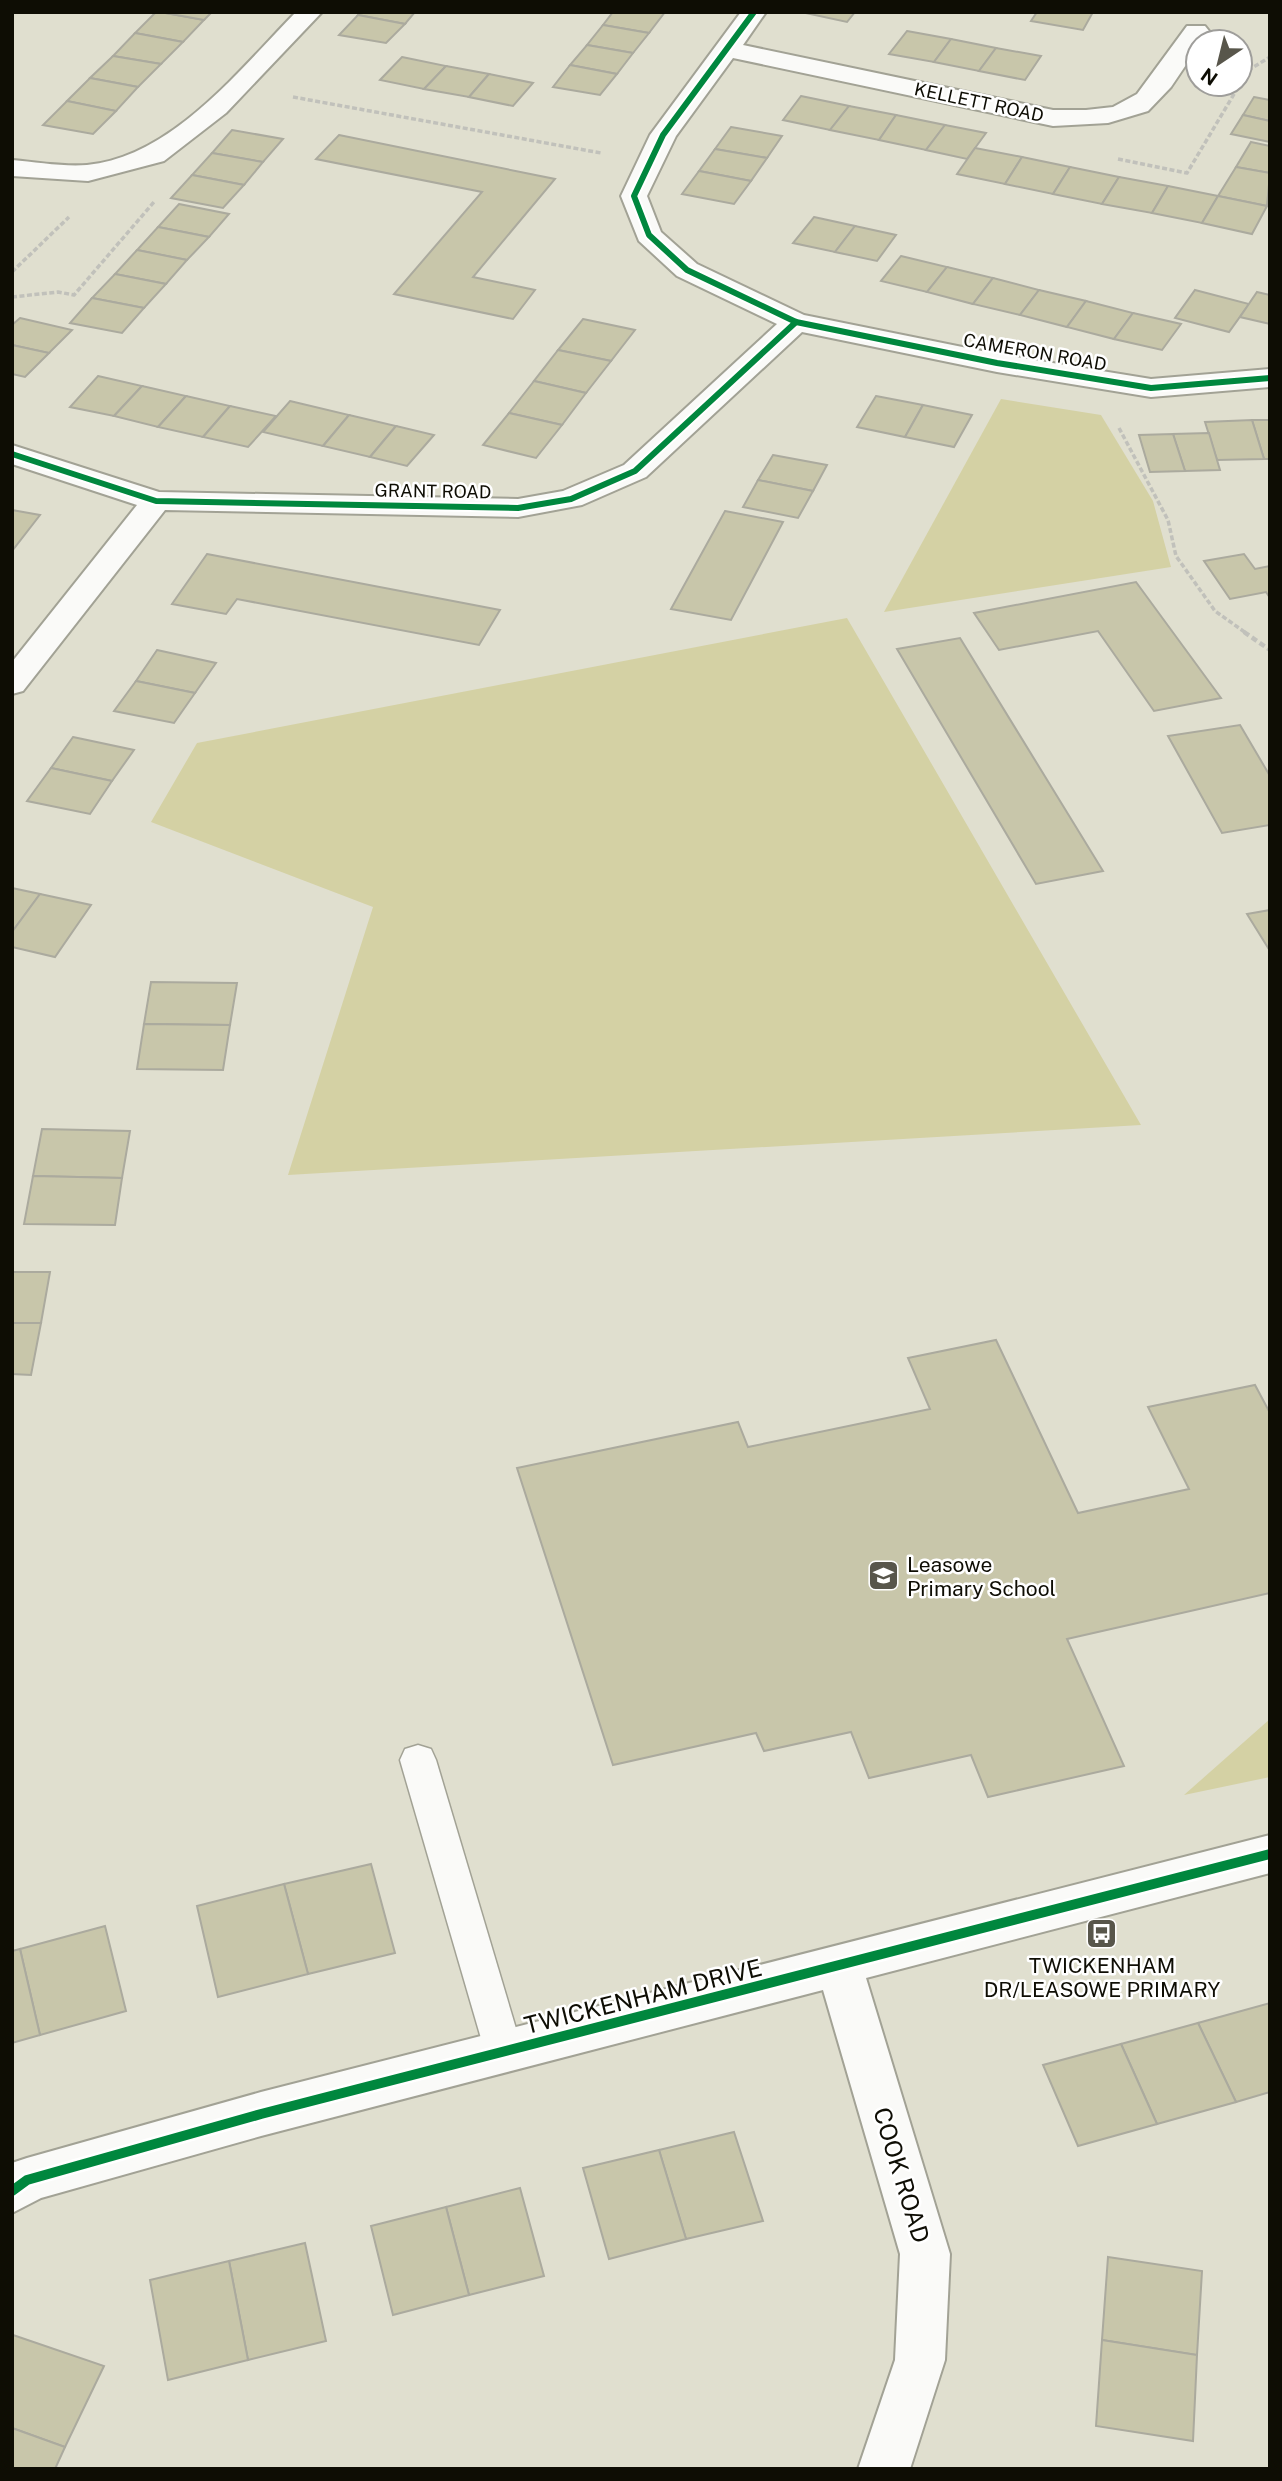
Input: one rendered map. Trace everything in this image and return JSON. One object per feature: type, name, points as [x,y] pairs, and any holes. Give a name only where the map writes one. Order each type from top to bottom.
[{"type":"street","points":[[12,168],[88,173],[155,155],[237,87],[310,12]]},
{"type":"street","name":"CAMERON ROAD","points":[[754,12],[663,135],[634,196],[649,235],[687,270],[796,322],[997,363],[1151,388],[1270,378]]},
{"type":"street","name":"KELLETT ROAD","points":[[727,49],[1053,118],[1101,117],[1140,104],[1184,48]]},
{"type":"street","name":"GRANT ROAD","points":[[12,454],[156,501],[518,508],[571,499],[635,471],[796,322]]},
{"type":"street","points":[[12,684],[156,501]]},
{"type":"street","name":"TWICKENHAM DRIVE","points":[[20,2185],[261,2114],[1270,1854]]},
{"type":"street","name":"COOK ROAD","points":[[839,1966],[925,2254],[920,2360],[884,2469]]},
{"type":"lane","points":[[418,1760],[503,2052]]},
{"type":"path","points":[[1254,67],[1270,57]]},
{"type":"path","points":[[237,87],[651,162]]},
{"type":"path","points":[[12,297],[58,292],[74,295],[189,162],[172,142]]},
{"type":"path","points":[[12,272],[93,194],[109,168]]},
{"type":"path","points":[[1119,383],[1111,413],[1168,520],[1176,556],[1215,611],[1270,650]]},
{"type":"shaded area","points":[[1001,399],[1101,415],[1153,501],[1171,567],[884,612]]},
{"type":"shaded area","points":[[847,618],[1141,1125],[288,1175],[373,907],[151,822],[197,743]]},
{"type":"shaded area","points":[[1270,1719],[1270,1777],[1184,1795]]},
{"type":"building","points":[[156,12],[204,20],[183,42],[135,33]]},
{"type":"building","points":[[160,12],[212,12],[204,20]]},
{"type":"building","points":[[361,12],[415,12],[405,24],[358,15]]},
{"type":"building","points":[[613,12],[665,12],[649,33],[603,25]]},
{"type":"building","points":[[801,12],[855,12],[847,22]]},
{"type":"building","points":[[1037,12],[1093,12],[1083,30],[1031,21]]},
{"type":"building","points":[[358,15],[405,24],[386,43],[339,35]]},
{"type":"building","points":[[603,25],[649,33],[633,53],[587,45]]},
{"type":"building","points":[[907,31],[951,39],[934,62],[889,54]]},
{"type":"building","points":[[135,33],[183,42],[161,64],[113,56]]},
{"type":"building","points":[[951,39],[996,48],[979,71],[934,62]]},
{"type":"building","points":[[587,45],[633,53],[617,74],[570,65]]},
{"type":"building","points":[[996,48],[1041,56],[1025,80],[979,71]]},
{"type":"building","points":[[113,56],[161,64],[138,87],[90,78]]},
{"type":"building","points":[[402,57],[446,66],[424,89],[380,80]]},
{"type":"building","points":[[570,65],[617,74],[600,95],[553,87]]},
{"type":"building","points":[[446,66],[489,74],[469,97],[424,89]]},
{"type":"building","points":[[489,74],[533,83],[513,106],[469,97]]},
{"type":"building","points":[[90,78],[138,87],[116,111],[67,101]]},
{"type":"building","points":[[801,96],[849,106],[830,130],[783,120]]},
{"type":"building","points":[[1254,97],[1270,100],[1270,121],[1243,115]]},
{"type":"building","points":[[67,101],[116,111],[93,134],[43,125]]},
{"type":"building","points":[[849,106],[896,115],[879,140],[830,130]]},
{"type":"building","points":[[896,115],[945,125],[926,150],[879,140]]},
{"type":"building","points":[[1243,115],[1270,121],[1270,142],[1231,134]]},
{"type":"building","points":[[945,125],[986,133],[967,159],[926,150]]},
{"type":"building","points":[[731,127],[782,136],[767,158],[715,149]]},
{"type":"building","points":[[232,130],[283,139],[263,162],[212,153]]},
{"type":"building","points":[[339,135],[555,179],[473,277],[535,290],[513,319],[394,294],[482,192],[316,159]]},
{"type":"building","points":[[1251,142],[1270,146],[1270,173],[1236,167]]},
{"type":"building","points":[[975,148],[1022,157],[1005,184],[957,174]]},
{"type":"building","points":[[715,149],[767,158],[751,181],[699,171]]},
{"type":"building","points":[[212,153],[263,162],[244,185],[192,175]]},
{"type":"building","points":[[1022,157],[1070,167],[1053,194],[1005,184]]},
{"type":"building","points":[[1070,167],[1119,177],[1102,204],[1053,194]]},
{"type":"building","points":[[1236,167],[1270,173],[1267,206],[1218,196]]},
{"type":"building","points":[[699,171],[751,181],[734,204],[682,194]]},
{"type":"building","points":[[192,175],[244,185],[223,208],[171,198]]},
{"type":"building","points":[[1119,177],[1168,186],[1152,213],[1102,204]]},
{"type":"building","points":[[1168,186],[1218,196],[1202,223],[1152,213]]},
{"type":"building","points":[[1218,196],[1267,206],[1252,234],[1202,223]]},
{"type":"building","points":[[179,204],[229,214],[209,237],[158,227]]},
{"type":"building","points":[[814,217],[855,226],[835,252],[793,243]]},
{"type":"building","points":[[855,226],[896,235],[877,261],[835,252]]},
{"type":"building","points":[[158,227],[209,237],[187,260],[137,250]]},
{"type":"building","points":[[137,250],[187,260],[166,284],[115,274]]},
{"type":"building","points":[[901,256],[947,267],[927,292],[881,281]]},
{"type":"building","points":[[947,267],[993,278],[973,304],[927,292]]},
{"type":"building","points":[[115,274],[166,284],[144,308],[92,298]]},
{"type":"building","points":[[993,278],[1039,290],[1020,315],[973,304]]},
{"type":"building","points":[[1039,290],[1086,301],[1067,327],[1020,315]]},
{"type":"building","points":[[1195,290],[1249,304],[1229,332],[1175,318]]},
{"type":"building","points":[[1257,292],[1270,295],[1270,324],[1240,317]]},
{"type":"building","points":[[92,298],[144,308],[122,333],[70,323]]},
{"type":"building","points":[[1086,301],[1133,313],[1114,339],[1067,327]]},
{"type":"building","points":[[1133,313],[1181,324],[1162,350],[1114,339]]},
{"type":"building","points":[[20,318],[72,330],[49,353],[12,345],[12,325]]},
{"type":"building","points":[[583,319],[635,330],[611,361],[558,350]]},
{"type":"building","points":[[12,345],[49,353],[25,377],[12,374]]},
{"type":"building","points":[[558,350],[611,361],[586,393],[534,381]]},
{"type":"building","points":[[98,376],[142,386],[114,416],[70,407]]},
{"type":"building","points":[[534,381],[586,393],[562,425],[509,413]]},
{"type":"building","points":[[142,386],[186,396],[158,427],[114,416]]},
{"type":"building","points":[[186,396],[230,406],[203,437],[158,427]]},
{"type":"building","points":[[876,396],[923,405],[905,437],[857,427]]},
{"type":"building","points":[[290,401],[349,415],[323,446],[263,432]]},
{"type":"building","points":[[923,405],[972,415],[954,447],[905,437]]},
{"type":"building","points":[[230,406],[276,416],[248,447],[203,437]]},
{"type":"building","points":[[509,413],[562,425],[536,458],[483,445]]},
{"type":"building","points":[[349,415],[396,426],[370,457],[323,446]]},
{"type":"building","points":[[1252,420],[1270,420],[1270,459],[1264,459]]},
{"type":"building","points":[[1252,420],[1264,459],[1217,460],[1205,422]]},
{"type":"building","points":[[396,426],[434,435],[407,466],[370,457]]},
{"type":"building","points":[[1209,433],[1220,470],[1185,471],[1173,434]]},
{"type":"building","points":[[1173,434],[1185,471],[1150,472],[1139,435]]},
{"type":"building","points":[[773,455],[827,465],[813,491],[758,480]]},
{"type":"building","points":[[758,480],[813,491],[798,518],[743,507]]},
{"type":"building","points":[[12,510],[40,515],[12,551]]},
{"type":"building","points":[[725,511],[783,522],[731,620],[671,609]]},
{"type":"building","points":[[207,554],[500,610],[479,645],[237,599],[226,614],[172,604]]},
{"type":"building","points":[[1244,554],[1255,569],[1270,566],[1270,598],[1266,592],[1230,599],[1204,561]]},
{"type":"building","points":[[1136,582],[1221,698],[1154,711],[1098,631],[999,650],[974,613]]},
{"type":"building","points":[[960,638],[1103,871],[1036,884],[897,649]]},
{"type":"building","points":[[157,650],[216,663],[195,693],[136,681]]},
{"type":"building","points":[[136,681],[195,693],[174,723],[114,711]]},
{"type":"building","points":[[1240,725],[1270,776],[1270,825],[1222,833],[1168,736]]},
{"type":"building","points":[[73,737],[134,750],[112,781],[51,768]]},
{"type":"building","points":[[51,768],[112,781],[90,814],[27,801]]},
{"type":"building","points":[[12,888],[40,894],[12,932]]},
{"type":"building","points":[[40,894],[91,905],[55,957],[12,947],[12,932]]},
{"type":"building","points":[[1270,910],[1270,951],[1247,914]]},
{"type":"building","points":[[151,982],[237,983],[230,1025],[144,1024]]},
{"type":"building","points":[[144,1024],[230,1025],[223,1070],[137,1069]]},
{"type":"building","points":[[42,1129],[130,1131],[122,1178],[33,1176]]},
{"type":"building","points":[[33,1176],[122,1178],[115,1225],[24,1224]]},
{"type":"building","points":[[12,1272],[50,1272],[41,1323],[12,1323]]},
{"type":"building","points":[[12,1323],[41,1323],[31,1375],[12,1374]]},
{"type":"building","points":[[996,1340],[1078,1513],[1189,1489],[1148,1407],[1255,1385],[1270,1413],[1270,1593],[1067,1639],[1124,1766],[988,1797],[971,1755],[869,1778],[851,1732],[764,1751],[756,1733],[613,1765],[517,1468],[738,1422],[748,1447],[930,1409],[908,1358]]},
{"type":"building","points":[[371,1864],[395,1953],[308,1974],[284,1884]]},
{"type":"building","points":[[284,1884],[308,1974],[218,1997],[197,1906]]},
{"type":"building","points":[[105,1926],[126,2011],[40,2035],[20,1949]]},
{"type":"building","points":[[20,1949],[40,2035],[12,2043],[12,1951]]},
{"type":"building","points":[[1270,2003],[1270,2092],[1236,2102],[1198,2023]]},
{"type":"building","points":[[1198,2023],[1236,2102],[1157,2124],[1121,2044]]},
{"type":"building","points":[[1121,2044],[1157,2124],[1078,2146],[1043,2065]]},
{"type":"building","points":[[734,2132],[763,2221],[686,2239],[659,2150]]},
{"type":"building","points":[[659,2150],[686,2239],[609,2259],[583,2168]]},
{"type":"building","points":[[520,2188],[544,2276],[469,2295],[446,2207]]},
{"type":"building","points":[[446,2207],[469,2295],[393,2315],[371,2226]]},
{"type":"building","points":[[305,2243],[326,2341],[248,2360],[229,2261]]},
{"type":"building","points":[[1108,2257],[1202,2271],[1197,2355],[1102,2340]]},
{"type":"building","points":[[229,2261],[248,2360],[168,2380],[150,2280]]},
{"type":"building","points":[[13,2335],[104,2366],[65,2447],[12,2428]]},
{"type":"building","points":[[1102,2340],[1197,2355],[1193,2441],[1096,2426]]},
{"type":"building","points":[[12,2428],[65,2447],[55,2469],[12,2469]]},
{"type":"cycle path","points":[[754,12],[663,135],[634,196],[649,235],[687,270],[796,322],[997,363],[1151,388],[1270,378]]},
{"type":"cycle path","points":[[12,454],[156,501],[518,508],[571,499],[635,471],[796,322]]},
{"type":"cycle path","points":[[12,2191],[27,2180],[261,2114],[1270,1854]]},
{"type":"place","name":"Leasowe Primary School","points":[[884,1576]]},
{"type":"place","name":"TWICKENHAM DR/LEASOWE PRIMARY","points":[[1102,1933]]}]
